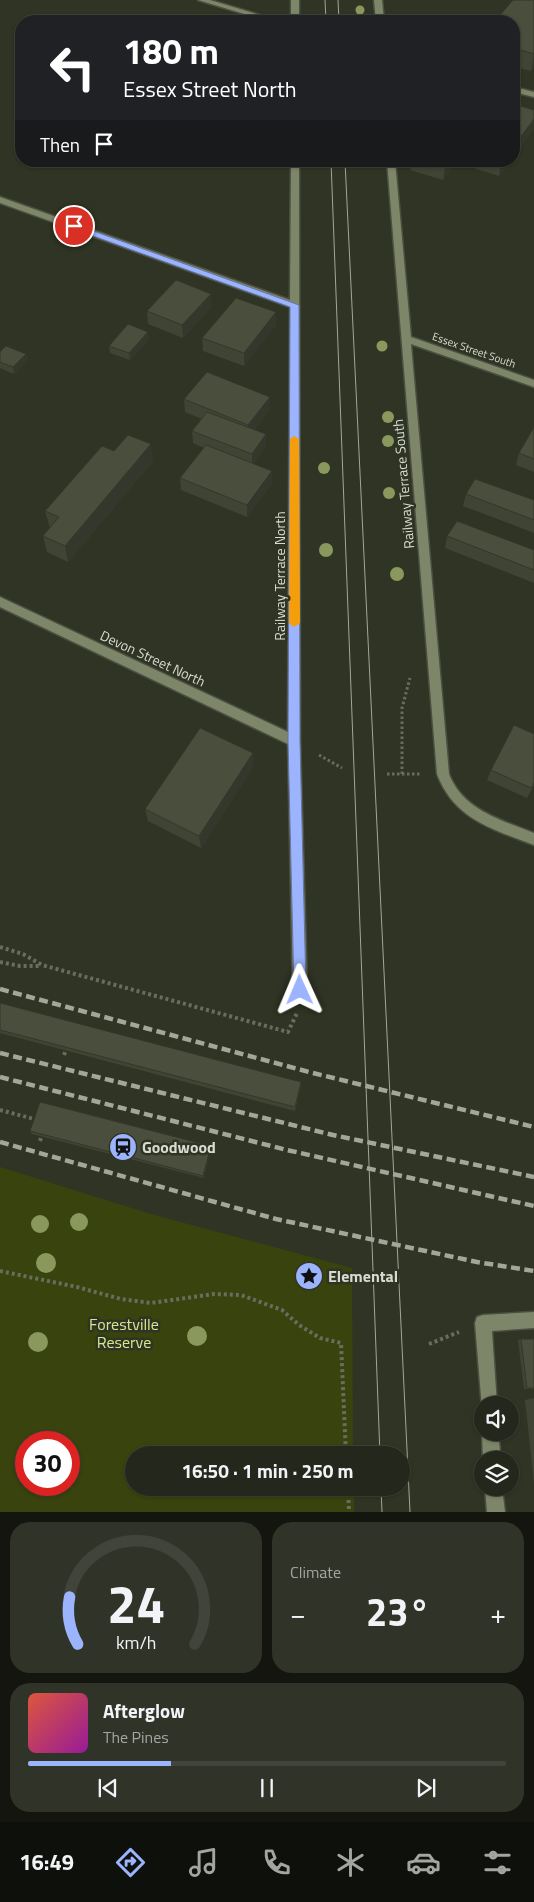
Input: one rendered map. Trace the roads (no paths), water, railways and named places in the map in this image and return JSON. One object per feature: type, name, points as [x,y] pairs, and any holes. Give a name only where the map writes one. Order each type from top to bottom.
[{"type":"street","points":[[202,0],[255,15]]},
{"type":"street","points":[[295,0],[295,15]]},
{"type":"street","points":[[378,0],[379,15]]},
{"type":"street","points":[[520,91],[534,95]]},
{"type":"street","name":"Railway Terrace North","points":[[295,167],[294,741],[300,990]]},
{"type":"street","name":"Railway Terrace South","points":[[392,167],[443,774],[448,790],[457,801],[474,812],[534,839]]},
{"type":"street","points":[[0,200],[295,305]]},
{"type":"street","name":"Essex Street South","points":[[406,339],[534,384]]},
{"type":"street","name":"Devon Street North","points":[[0,602],[294,741]]},
{"type":"street","points":[[488,1396],[483,1323],[534,1320]]},
{"type":"street","points":[[495,1496],[496,1512]]},
{"type":"tram line","points":[[325,0],[326,15]]},
{"type":"tram line","points":[[338,0],[339,15]]},
{"type":"tram line","points":[[331,167],[380,1446]]},
{"type":"tram line","points":[[345,167],[410,1512]]},
{"type":"tram line","points":[[381,1496],[382,1512]]},
{"type":"railway","points":[[0,989],[309,1072],[534,1127]]},
{"type":"railway","points":[[0,1053],[333,1135],[534,1177]]},
{"type":"railway","points":[[0,1077],[287,1150],[534,1206]]},
{"type":"railway","points":[[0,1142],[276,1219],[477,1262],[534,1271]]},
{"type":"place","name":"Goodwood","points":[[123,1147]]},
{"type":"place","name":"Elemental","points":[[309,1276]]},
{"type":"park label","name":"Forestville Reserve","points":[[124,1333]]}]
